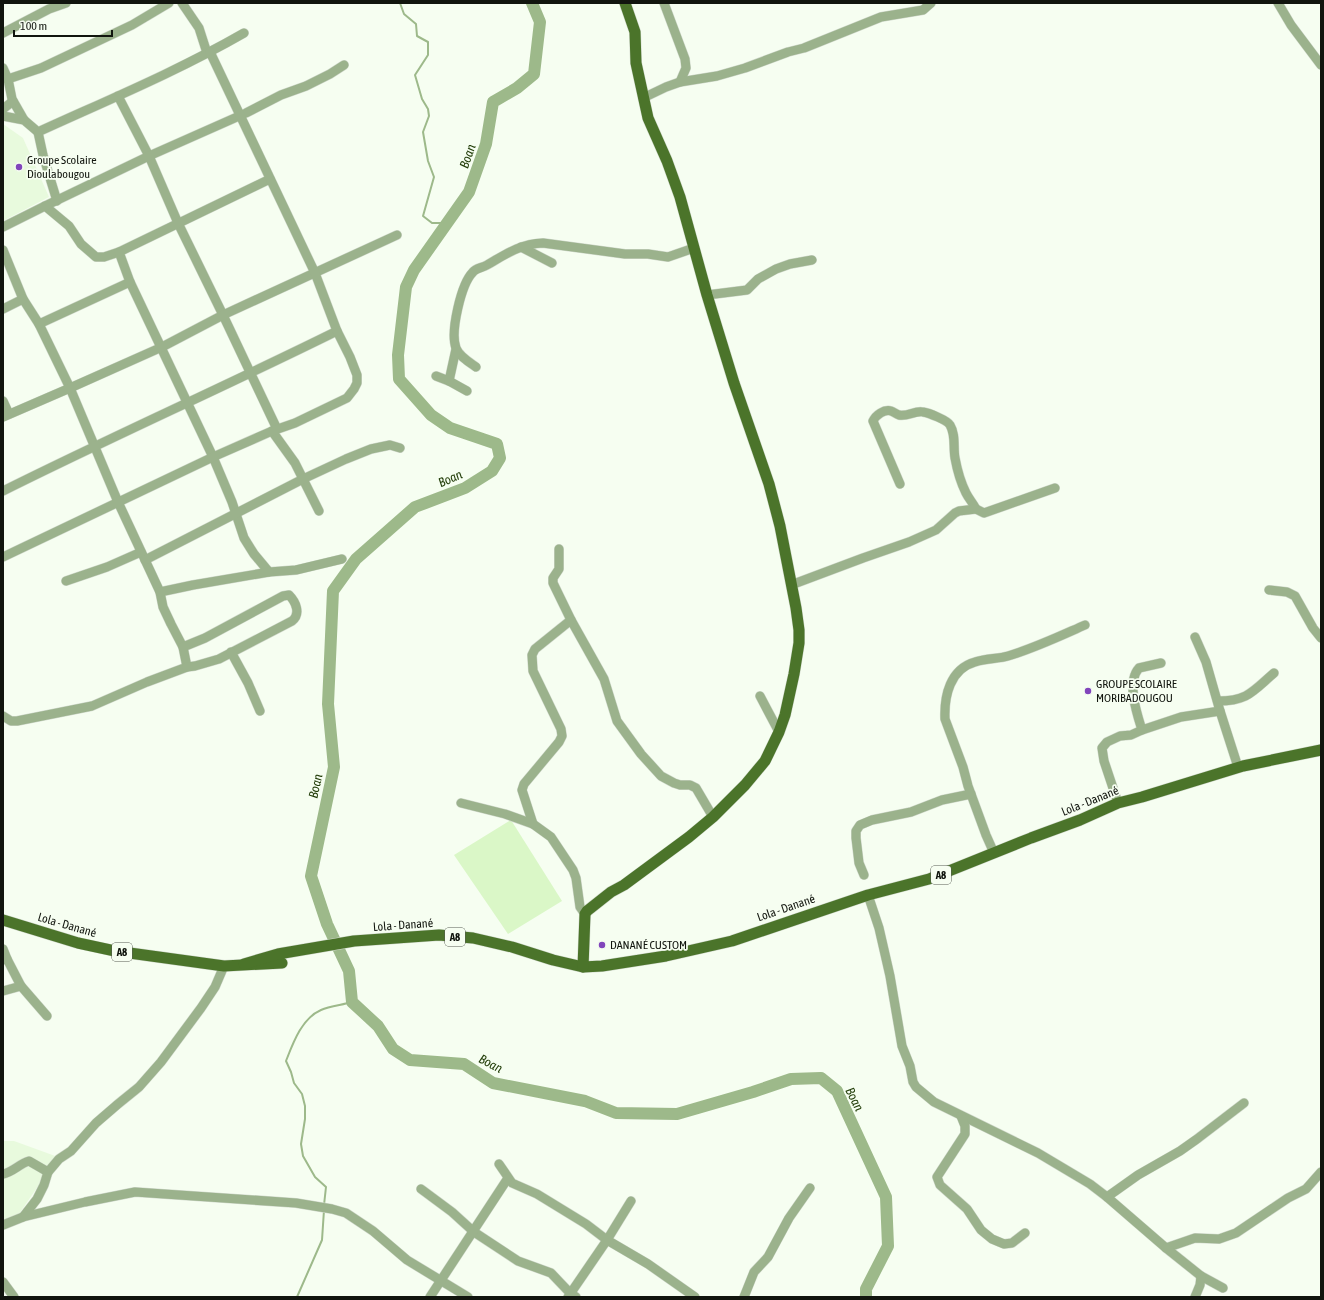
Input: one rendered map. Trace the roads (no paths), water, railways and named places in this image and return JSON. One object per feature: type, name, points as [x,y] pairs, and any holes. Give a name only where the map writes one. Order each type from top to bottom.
[{"type":"main road","points":[[582,967],[586,914],[611,892],[624,885],[713,816],[745,784],[765,761],[779,732],[785,715],[799,643],[797,616],[780,526],[766,470],[734,383],[707,295],[680,197],[667,161],[648,118],[636,63],[634,32],[625,3]]},
{"type":"main road","name":"Lola - Danané","points":[[244,964],[278,954],[354,941],[439,935],[473,938],[512,947],[553,960],[582,967],[602,966],[666,956],[732,941],[868,895],[929,879],[1080,820],[1118,803],[1238,767],[1321,750]]},
{"type":"main road","name":"Lola - Danané","points":[[3,920],[115,951],[224,966],[282,963]]},
{"type":"street","points":[[3,33],[48,6],[66,3]]},
{"type":"street","points":[[8,79],[41,68],[132,25],[169,3]]},
{"type":"street","points":[[3,557],[213,457],[274,430],[295,423],[347,398],[354,389],[356,383],[357,375],[337,331],[315,273],[209,53],[199,28],[182,3]]},
{"type":"street","points":[[664,3],[685,59],[686,68],[680,82]]},
{"type":"street","points":[[643,98],[680,82],[717,76],[745,68],[810,45],[881,16],[923,10],[931,3]]},
{"type":"street","points":[[1278,3],[1280,10],[1291,26],[1321,65]]},
{"type":"street","points":[[38,132],[209,53],[244,33]]},
{"type":"street","points":[[3,227],[149,156],[240,116],[281,94],[306,86],[344,65]]},
{"type":"street","points":[[3,68],[8,79],[9,90],[13,101],[24,120],[38,132],[43,155],[57,201]]},
{"type":"street","points":[[118,96],[149,156],[178,223],[251,373],[274,430],[295,463],[319,512]]},
{"type":"street","points":[[3,109],[13,101]]},
{"type":"street","points":[[3,116],[24,120]]},
{"type":"street","points":[[45,206],[68,226],[81,244],[96,257],[104,257],[119,252],[270,179]]},
{"type":"street","points":[[3,401],[6,415],[162,347],[223,315],[397,235]]},
{"type":"street","points":[[449,381],[456,349],[454,335],[456,312],[472,272],[509,251],[534,243],[543,243],[625,254],[648,254],[668,257],[694,248]]},
{"type":"street","points":[[521,247],[552,263]]},
{"type":"street","points":[[3,250],[23,299],[39,324],[70,388],[118,502],[160,592],[163,607],[170,624],[183,647],[187,667]]},
{"type":"street","points":[[119,252],[130,282],[213,457],[244,538],[254,554],[269,572]]},
{"type":"street","points":[[707,295],[747,290],[758,279],[776,269],[790,264],[812,260]]},
{"type":"street","points":[[39,324],[130,282]]},
{"type":"street","points":[[3,309],[23,299]]},
{"type":"street","points":[[3,491],[94,446],[337,331]]},
{"type":"street","points":[[456,349],[476,367]]},
{"type":"street","points":[[436,376],[467,391]]},
{"type":"street","points":[[900,484],[873,420],[877,415],[888,411],[908,416],[923,412],[947,421],[953,433],[955,458],[962,483],[966,493],[978,511],[984,513],[1055,488]]},
{"type":"street","points":[[66,581],[143,556],[235,514],[303,479],[371,449],[390,445],[400,448]]},
{"type":"street","points":[[791,585],[909,542],[936,530],[956,512],[976,509]]},
{"type":"street","points":[[559,549],[559,569],[553,578],[553,583],[571,620],[604,679],[617,721],[641,754],[661,776],[674,783],[680,785],[690,785],[696,788],[713,816]]},
{"type":"street","points":[[160,592],[269,572],[296,570],[342,559]]},
{"type":"street","points":[[1269,590],[1287,592],[1295,596],[1313,628],[1321,638]]},
{"type":"street","points":[[3,716],[11,721],[17,721],[92,706],[146,682],[187,667],[219,659],[295,619],[297,611],[294,602],[288,595],[283,596],[205,638],[183,647]]},
{"type":"street","points":[[533,824],[522,790],[524,784],[559,742],[562,736],[562,729],[533,671],[532,655],[535,649],[571,620]]},
{"type":"street","points":[[994,853],[971,794],[963,767],[945,719],[945,711],[952,680],[959,671],[976,661],[1008,656],[1045,643],[1085,625]]},
{"type":"street","points":[[1195,637],[1206,662],[1238,767]]},
{"type":"street","points":[[231,652],[248,683],[260,711]]},
{"type":"street","points":[[1142,730],[1136,714],[1133,691],[1135,674],[1139,668],[1161,663]]},
{"type":"street","points":[[1218,701],[1232,701],[1250,694],[1274,673]]},
{"type":"street","points":[[760,696],[779,732]]},
{"type":"street","points":[[1118,803],[1104,761],[1102,748],[1110,741],[1120,736],[1131,735],[1181,717],[1220,711]]},
{"type":"street","points":[[864,875],[859,863],[856,838],[856,831],[860,825],[872,820],[911,812],[942,800],[971,794]]},
{"type":"street","points":[[461,803],[504,814],[533,824],[551,837],[573,870],[576,878],[580,907],[586,914]]},
{"type":"street","points":[[868,895],[879,928],[890,976],[902,1046],[910,1066],[913,1082],[916,1087],[934,1102],[1038,1153],[1090,1184],[1201,1276],[1223,1288]]},
{"type":"street","points":[[3,949],[5,959],[21,986],[47,1016]]},
{"type":"street","points":[[23,1217],[37,1199],[44,1185],[48,1172],[60,1159],[71,1151],[96,1123],[139,1087],[161,1062],[215,987],[224,966]]},
{"type":"street","points":[[3,991],[21,986]]},
{"type":"street","points":[[1107,1197],[1138,1175],[1198,1139],[1244,1103]]},
{"type":"street","points":[[961,1116],[965,1126],[965,1134],[937,1177],[940,1185],[967,1209],[981,1230],[992,1239],[1004,1244],[1012,1243],[1025,1233]]},
{"type":"street","points":[[3,1174],[12,1171],[29,1161],[48,1172]]},
{"type":"street","points":[[499,1164],[508,1178],[517,1186],[537,1194],[586,1224],[607,1240],[648,1264],[695,1297]]},
{"type":"street","points":[[1166,1248],[1195,1238],[1219,1239],[1236,1233],[1273,1208],[1306,1189],[1321,1172]]},
{"type":"street","points":[[430,1297],[508,1178]]},
{"type":"street","points":[[744,1297],[754,1272],[768,1257],[789,1218],[810,1188]]},
{"type":"street","points":[[421,1189],[452,1212],[474,1232],[518,1262],[551,1274],[571,1296],[631,1201]]},
{"type":"street","points":[[3,1225],[23,1217],[110,1196],[135,1192],[320,1206],[346,1213],[372,1231],[407,1260],[425,1272],[441,1279],[468,1297]]},
{"type":"street","points":[[1196,1297],[1201,1276]]},
{"type":"street","points":[[3,1282],[14,1297]]},
{"type":"waterway","points":[[400,3],[404,14],[416,24],[417,36],[428,42],[428,55],[415,75],[422,99],[428,109],[429,116],[423,132],[428,161],[434,177],[423,216],[432,223],[448,223]]},
{"type":"waterway","name":"Boan","points":[[532,3],[540,22],[534,74],[517,88],[493,102],[486,144],[469,192],[414,270],[406,287],[398,355],[399,379],[431,415],[450,428],[497,444],[500,458],[492,471],[465,488],[415,507],[356,559],[333,591],[328,704],[334,767],[311,876],[327,924],[349,971],[352,1002],[378,1026],[393,1049],[410,1060],[464,1064],[493,1083],[585,1101],[616,1113],[677,1114],[753,1092],[791,1079],[821,1078],[837,1091],[886,1197],[888,1246],[866,1289],[866,1297]]},
{"type":"waterway","points":[[324,1205],[326,1187],[315,1177],[303,1156],[301,1144],[305,1119],[305,1106],[302,1094],[294,1083],[286,1061],[299,1032],[308,1019],[321,1010],[352,1002]]},
{"type":"waterway","points":[[297,1297],[322,1240],[324,1210]]},
{"type":"place","name":"Groupe Scolaire Dioulabougou","points":[[19,167]]},
{"type":"place","name":"GROUPE SCOLAIRE MORIBADOUGOU","points":[[1088,691]]},
{"type":"place","name":"DANANÉ CUSTOM","points":[[602,945]]}]
